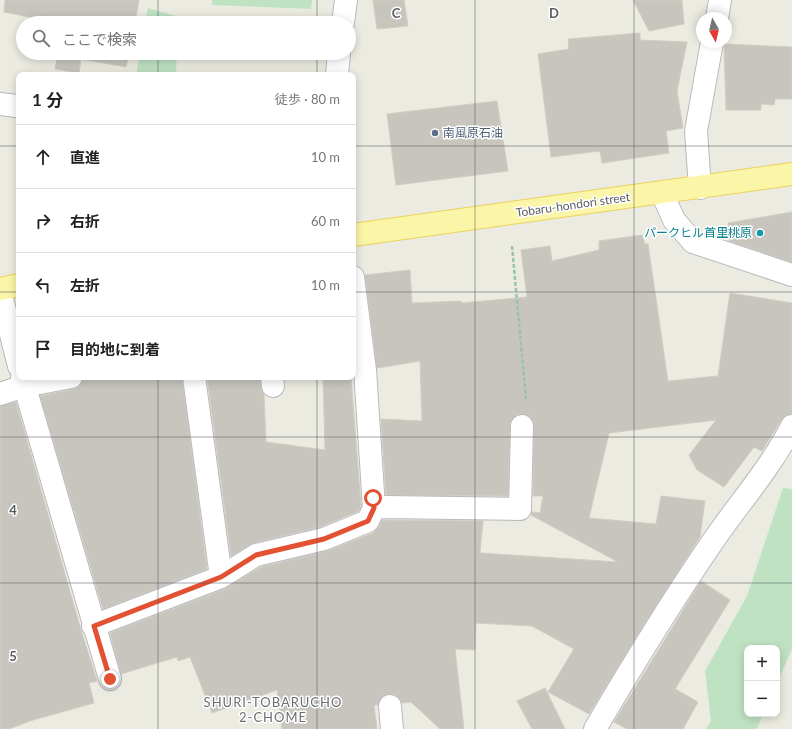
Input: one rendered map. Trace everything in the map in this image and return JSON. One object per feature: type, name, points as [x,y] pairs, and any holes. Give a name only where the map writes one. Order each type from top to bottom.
[{"type":"main road","name":"Tobaru-hondori street","points":[[356,234],[700,188],[792,174]]},
{"type":"main road","points":[[0,290],[16,286]]},
{"type":"street","points":[[344,16],[346,0]]},
{"type":"street","points":[[718,12],[720,0]]},
{"type":"street","points":[[700,188],[696,131],[711,48]]},
{"type":"street","points":[[337,72],[338,60]]},
{"type":"street","points":[[662,193],[674,220],[693,242],[792,275]]},
{"type":"street","points":[[0,290],[16,353]]},
{"type":"street","points":[[94,626],[221,577],[256,555],[324,539],[368,521],[374,508],[365,370],[356,300]]},
{"type":"street","points":[[0,394],[17,380]]},
{"type":"street","points":[[23,380],[110,679]]},
{"type":"street","points":[[194,380],[221,577]]},
{"type":"street","points":[[374,508],[520,508],[522,426]]},
{"type":"street","points":[[595,729],[659,622],[712,542],[767,470],[792,426]]},
{"type":"street","points":[[390,706],[392,729]]},
{"type":"path","points":[[512,246],[528,415],[522,426]]},
{"type":"green space","points":[[212,0],[312,0],[311,9],[212,5]]},
{"type":"green space","points":[[148,8],[176,16],[146,16]]},
{"type":"green space","points":[[139,60],[177,60],[176,71],[178,72],[137,72]]},
{"type":"green space","points":[[783,488],[792,489],[792,649],[780,676],[780,645],[744,645],[744,717],[762,717],[757,729],[706,729],[711,721],[705,671],[747,596]]},
{"type":"building","points":[[5,0],[139,0],[136,16],[24,16],[4,12]]},
{"type":"building","points":[[373,0],[404,0],[408,26],[377,29]]},
{"type":"building","points":[[633,0],[682,0],[684,24],[649,31]]},
{"type":"building","points":[[640,33],[640,40],[687,42],[677,91],[683,128],[666,131],[669,153],[602,163],[600,151],[551,157],[538,54],[569,49],[568,39]]},
{"type":"building","points":[[732,44],[792,47],[792,99],[775,99],[774,105],[761,104],[761,110],[726,110],[724,48],[732,48]]},
{"type":"building","points":[[57,60],[81,60],[79,72],[55,69]]},
{"type":"building","points":[[87,60],[128,60],[126,67]]},
{"type":"building","points":[[497,101],[508,171],[396,185],[387,114]]},
{"type":"building","name":"パークヒル首里桃原","points":[[792,212],[792,262],[729,241],[728,223]]},
{"type":"building","points":[[642,235],[645,244],[648,244],[668,381],[718,376],[730,293],[792,303],[792,414],[786,415],[781,420],[762,451],[754,447],[724,487],[697,470],[689,455],[716,420],[609,433],[589,518],[656,524],[661,496],[705,501],[700,537],[589,714],[548,692],[574,649],[532,626],[476,623],[475,650],[455,649],[464,729],[440,729],[411,702],[402,703],[396,695],[389,694],[383,696],[378,705],[374,705],[377,729],[282,729],[277,690],[212,713],[190,657],[178,661],[177,657],[121,674],[110,633],[225,589],[261,567],[327,551],[373,533],[379,527],[382,520],[483,521],[480,553],[618,562],[531,515],[532,512],[540,513],[543,496],[533,496],[534,426],[533,420],[529,416],[523,414],[516,415],[512,419],[510,425],[508,496],[386,495],[381,419],[422,421],[420,361],[377,368],[365,275],[410,270],[412,303],[461,301],[461,303],[527,297],[521,250],[550,246],[552,261],[599,250],[599,241]]},
{"type":"building","points":[[82,380],[182,380],[207,569],[103,609],[40,396],[74,389],[79,386]]},
{"type":"building","points":[[207,380],[260,380],[261,388],[264,395],[266,442],[325,450],[323,380],[351,380],[361,506],[359,511],[320,527],[253,543],[231,556]]},
{"type":"building","points":[[16,402],[97,681],[89,683],[94,703],[33,720],[9,729],[0,729],[0,406]]},
{"type":"building","points":[[701,581],[730,600],[675,689],[698,702],[683,729],[627,729],[614,722]]},
{"type":"building","points":[[545,688],[565,729],[532,729],[517,701]]},
{"type":"place","name":"南風原石油","points":[[435,133]]},
{"type":"place","name":"パークヒル首里桃原","points":[[760,233]]},
{"type":"district","name":"SHURI-TOBARUCHO 2-CHOME","points":[[273,710]]},
{"type":"route","points":[[110,679],[94,626],[221,577],[256,555],[324,539],[368,521],[374,508],[373,498]]}]
